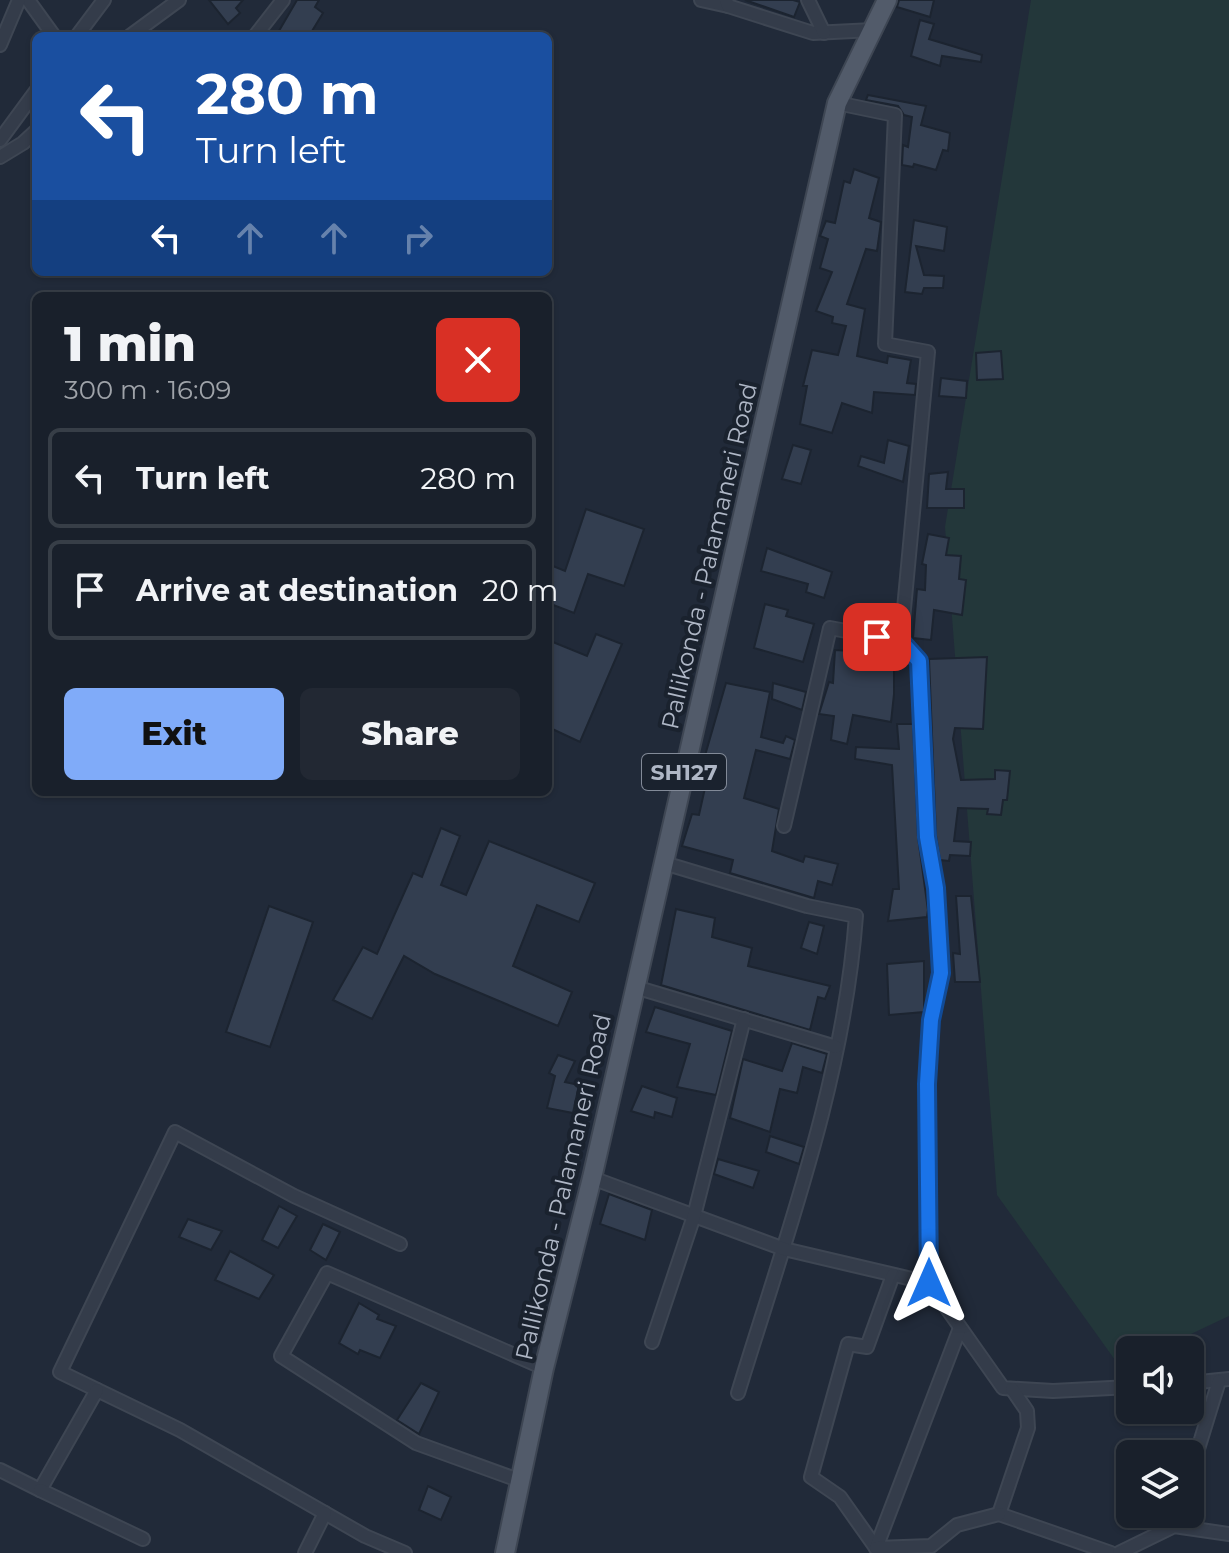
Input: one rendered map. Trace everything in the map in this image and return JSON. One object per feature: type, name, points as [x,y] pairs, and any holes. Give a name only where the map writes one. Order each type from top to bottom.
[{"type":"main road","name":"Pallikonda - Palamaneri Road","points":[[505,1553],[544,1368],[592,1178],[837,103],[887,0]]},
{"type":"street","points":[[0,45],[19,0]]},
{"type":"street","points":[[28,0],[51,32]]},
{"type":"street","points":[[80,32],[104,0]]},
{"type":"street","points":[[135,32],[179,0]]},
{"type":"street","points":[[258,32],[283,0]]},
{"type":"street","points":[[701,0],[727,3],[813,33],[873,30]]},
{"type":"street","points":[[808,0],[824,33]]},
{"type":"street","points":[[0,140],[32,96]]},
{"type":"street","points":[[837,103],[895,115],[885,344],[928,352],[901,641]]},
{"type":"street","points":[[0,157],[32,135]]},
{"type":"street","points":[[784,826],[830,628],[901,641],[919,661],[927,837],[936,888],[941,973],[931,1020],[927,1084],[929,1283],[1003,1388],[1053,1391],[1116,1388]]},
{"type":"street","points":[[664,863],[807,906],[856,916],[852,971],[818,1137],[738,1393]]},
{"type":"street","points":[[635,987],[836,1047]]},
{"type":"street","points":[[652,1342],[694,1216],[744,1019]]},
{"type":"street","points":[[400,1244],[294,1196],[175,1132],[60,1372],[180,1430],[325,1513],[405,1553]]},
{"type":"street","points":[[592,1178],[784,1249],[929,1283]]},
{"type":"street","points":[[521,1481],[416,1443],[281,1356],[327,1273],[544,1368]]},
{"type":"street","points":[[876,1548],[840,1497],[811,1477],[848,1344],[867,1347],[893,1275]]},
{"type":"street","points":[[876,1548],[960,1328]]},
{"type":"street","points":[[1203,1440],[1224,1380],[1204,1382]]},
{"type":"street","points":[[999,1514],[1028,1428],[1027,1411],[1012,1389]]},
{"type":"street","points":[[40,1490],[97,1390]]},
{"type":"street","points":[[0,1470],[143,1539]]},
{"type":"street","points":[[305,1553],[325,1513]]},
{"type":"street","points":[[876,1548],[931,1546],[957,1525],[999,1514],[1111,1553]]},
{"type":"street","points":[[1204,1527],[1229,1534]]},
{"type":"street","points":[[1119,1553],[1162,1528]]},
{"type":"green space","points":[[1031,0],[1229,0],[1229,1316],[1187,1336],[1116,1336],[1116,1361],[997,1195],[945,527]]},
{"type":"building","points":[[209,0],[243,0],[236,8],[240,13],[228,24]]},
{"type":"building","points":[[297,0],[319,0],[315,7],[323,13],[311,32],[278,32]]},
{"type":"building","points":[[745,0],[793,0],[800,2],[794,17]]},
{"type":"building","points":[[899,0],[934,0],[930,17],[897,7]]},
{"type":"building","points":[[920,20],[934,24],[929,39],[982,55],[981,62],[942,56],[940,66],[911,56]]},
{"type":"building","points":[[868,95],[926,106],[921,125],[950,133],[948,151],[943,150],[936,170],[914,164],[913,167],[902,165],[903,145],[908,147],[912,117],[904,115],[898,106],[866,100]]},
{"type":"building","points":[[854,169],[879,178],[869,218],[881,222],[877,251],[866,249],[847,304],[865,309],[857,356],[887,363],[888,356],[911,360],[907,383],[916,384],[915,395],[874,392],[872,413],[842,403],[832,433],[800,424],[807,386],[803,386],[812,350],[838,355],[846,326],[832,323],[833,317],[816,311],[832,272],[820,268],[828,239],[820,236],[826,221],[835,223],[844,181],[850,183]]},
{"type":"building","points":[[914,220],[947,227],[944,251],[916,246],[924,275],[944,276],[943,288],[924,288],[922,294],[905,292]]},
{"type":"building","points":[[1001,351],[1003,379],[977,380],[976,353]]},
{"type":"building","points":[[941,378],[967,381],[966,398],[939,396]]},
{"type":"building","points":[[888,440],[909,446],[903,482],[858,466],[861,456],[884,463]]},
{"type":"building","points":[[793,445],[811,450],[801,484],[782,479]]},
{"type":"building","points":[[948,472],[946,489],[964,489],[964,508],[927,508],[929,474]]},
{"type":"building","points":[[586,509],[644,529],[624,586],[588,574],[574,613],[552,605],[552,566],[565,571]]},
{"type":"building","points":[[928,534],[949,538],[946,555],[961,556],[959,579],[966,580],[962,615],[934,610],[931,640],[913,638],[917,589],[925,590],[926,565],[922,564]]},
{"type":"building","points":[[767,548],[832,572],[824,598],[806,592],[808,584],[761,571]]},
{"type":"building","points":[[765,604],[788,610],[786,616],[814,624],[803,662],[754,648]]},
{"type":"building","points":[[596,634],[622,644],[580,742],[552,729],[552,642],[587,656]]},
{"type":"building","points":[[851,648],[869,649],[868,661],[894,660],[894,694],[891,722],[853,715],[847,744],[831,740],[834,716],[819,714],[829,682],[833,683],[835,650],[851,651]]},
{"type":"building","points":[[987,657],[983,729],[955,728],[953,739],[961,780],[995,779],[995,770],[1010,771],[1007,800],[1003,800],[1001,815],[987,814],[988,809],[958,808],[954,841],[971,842],[970,856],[950,855],[949,861],[940,860],[936,836],[929,659]]},
{"type":"building","points":[[726,683],[770,692],[761,737],[783,743],[786,736],[795,740],[790,759],[756,750],[744,798],[779,809],[772,851],[803,862],[805,856],[838,864],[832,885],[818,881],[814,898],[730,873],[733,860],[682,846],[692,814],[699,815],[711,761],[704,759]]},
{"type":"building","points":[[773,683],[806,692],[802,710],[772,699]]},
{"type":"building","points":[[897,724],[913,724],[918,837],[928,910],[927,917],[888,921],[893,889],[899,889],[892,765],[855,759],[856,747],[899,749]]},
{"type":"building","points":[[441,828],[460,836],[441,885],[466,895],[489,841],[595,883],[579,922],[537,905],[513,966],[572,992],[558,1026],[435,974],[404,956],[372,1019],[333,1000],[363,947],[377,954],[413,873],[422,877]]},
{"type":"building","points":[[956,896],[971,896],[980,982],[955,982],[953,953],[960,954]]},
{"type":"building","points":[[269,906],[313,922],[270,1047],[226,1032]]},
{"type":"building","points":[[676,909],[715,918],[712,937],[752,948],[748,966],[830,986],[825,999],[818,997],[810,1030],[661,985]]},
{"type":"building","points":[[809,922],[824,926],[817,954],[801,948]]},
{"type":"building","points":[[924,961],[924,1012],[889,1015],[887,964]]},
{"type":"building","points":[[655,1007],[732,1031],[716,1095],[677,1087],[690,1044],[646,1032]]},
{"type":"building","points":[[792,1043],[827,1054],[822,1073],[803,1067],[797,1093],[780,1089],[770,1132],[730,1118],[743,1059],[782,1071]]},
{"type":"building","points":[[558,1055],[575,1061],[565,1082],[579,1085],[573,1113],[547,1108],[555,1076],[549,1073]]},
{"type":"building","points":[[642,1086],[677,1098],[672,1117],[655,1112],[654,1118],[631,1111]]},
{"type":"building","points":[[770,1136],[804,1147],[799,1164],[766,1152]]},
{"type":"building","points":[[718,1159],[759,1171],[753,1188],[714,1174]]},
{"type":"building","points":[[609,1194],[652,1210],[645,1240],[600,1224]]},
{"type":"building","points":[[279,1206],[297,1216],[278,1248],[262,1240]]},
{"type":"building","points":[[188,1219],[222,1231],[211,1250],[179,1237]]},
{"type":"building","points":[[323,1224],[340,1232],[326,1260],[310,1250]]},
{"type":"building","points":[[230,1251],[274,1275],[259,1299],[215,1280]]},
{"type":"building","points":[[359,1303],[379,1315],[377,1319],[396,1326],[380,1358],[360,1350],[358,1354],[339,1343]]},
{"type":"building","points":[[421,1383],[439,1392],[419,1434],[397,1420]]},
{"type":"building","points":[[428,1486],[451,1497],[441,1520],[419,1510]]},
{"type":"route","points":[[877,637],[901,641],[919,661],[927,837],[936,888],[941,973],[931,1020],[927,1084],[929,1283]]}]
